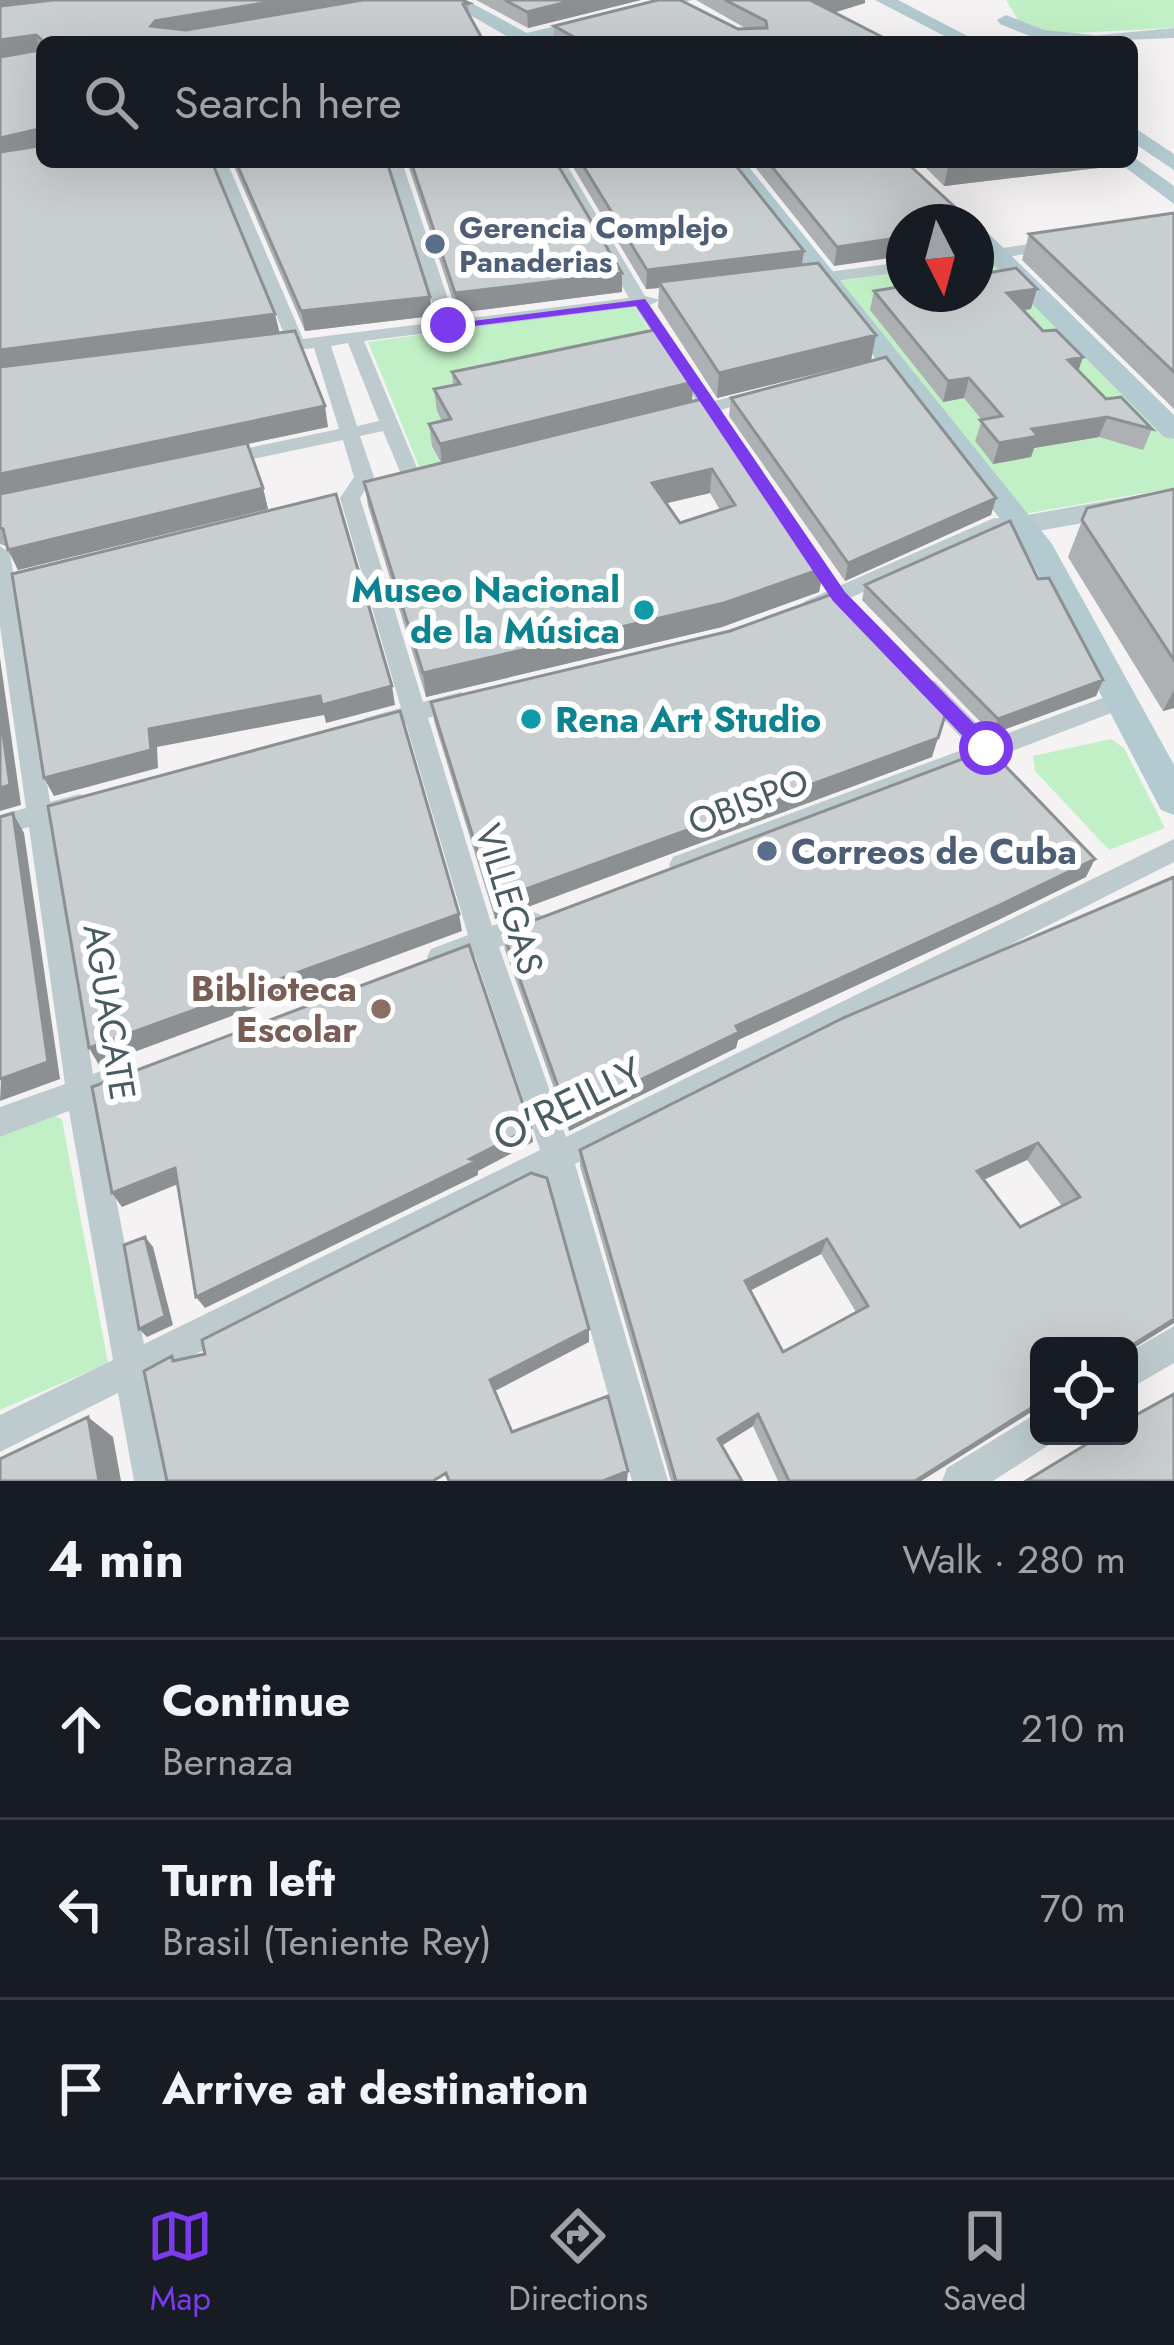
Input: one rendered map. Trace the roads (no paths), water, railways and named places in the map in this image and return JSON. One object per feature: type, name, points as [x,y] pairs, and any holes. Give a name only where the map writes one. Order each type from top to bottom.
[{"type":"main road","points":[[453,0],[514,36]]},
{"type":"main road","points":[[884,0],[960,36]]},
{"type":"main road","points":[[990,0],[1016,36]]},
{"type":"main road","points":[[543,36],[682,3]]},
{"type":"main road","points":[[944,27],[989,30],[1006,20]]},
{"type":"main road","points":[[1006,20],[1051,36]]},
{"type":"main road","points":[[1138,137],[1174,164]]},
{"type":"main road","points":[[739,168],[829,278],[883,367],[1041,551],[1174,800]]},
{"type":"main road","points":[[1137,168],[1173,196]]},
{"type":"main road","points":[[994,262],[1174,430]]},
{"type":"street","points":[[1138,37],[1174,33]]},
{"type":"street","points":[[223,168],[297,344]]},
{"type":"street","points":[[397,168],[448,325]]},
{"type":"street","points":[[562,168],[640,302],[735,445]]},
{"type":"street","points":[[994,254],[1086,240]]},
{"type":"street","points":[[782,284],[886,270]]},
{"type":"street","points":[[251,350],[664,299]]},
{"type":"street","points":[[339,501],[419,480],[354,338]]},
{"type":"street","name":"VILLEGAS","points":[[321,342],[364,477],[339,501],[417,712],[483,941],[557,1155],[650,1481]]},
{"type":"street","points":[[665,418],[778,391]]},
{"type":"street","points":[[201,464],[391,424]]},
{"type":"street","points":[[794,613],[994,525],[1022,525],[1174,498]]},
{"type":"street","name":"AGUACATE","points":[[0,553],[11,584],[81,1092],[152,1481]]},
{"type":"street","points":[[904,664],[1018,782]]},
{"type":"street","points":[[350,730],[483,696]]},
{"type":"street","name":"OBISPO","points":[[658,874],[1119,701]]},
{"type":"street","points":[[0,825],[107,796]]},
{"type":"street","name":"O'REILLY","points":[[0,1434],[1106,874],[1174,850]]},
{"type":"street","points":[[416,966],[548,916]]},
{"type":"street","points":[[0,1122],[148,1067]]},
{"type":"street","points":[[1138,1366],[1174,1343]]},
{"type":"street","points":[[960,1481],[1030,1436]]},
{"type":"place","name":"Gerencia Complejo Panaderias","points":[[435,244]]},
{"type":"place","name":"Museo Nacional de la Música","points":[[644,610]]},
{"type":"place","name":"Rena Art Studio","points":[[531,719]]},
{"type":"place","name":"Correos de Cuba","points":[[767,851]]},
{"type":"place","name":"Biblioteca Escolar","points":[[381,1009]]}]
